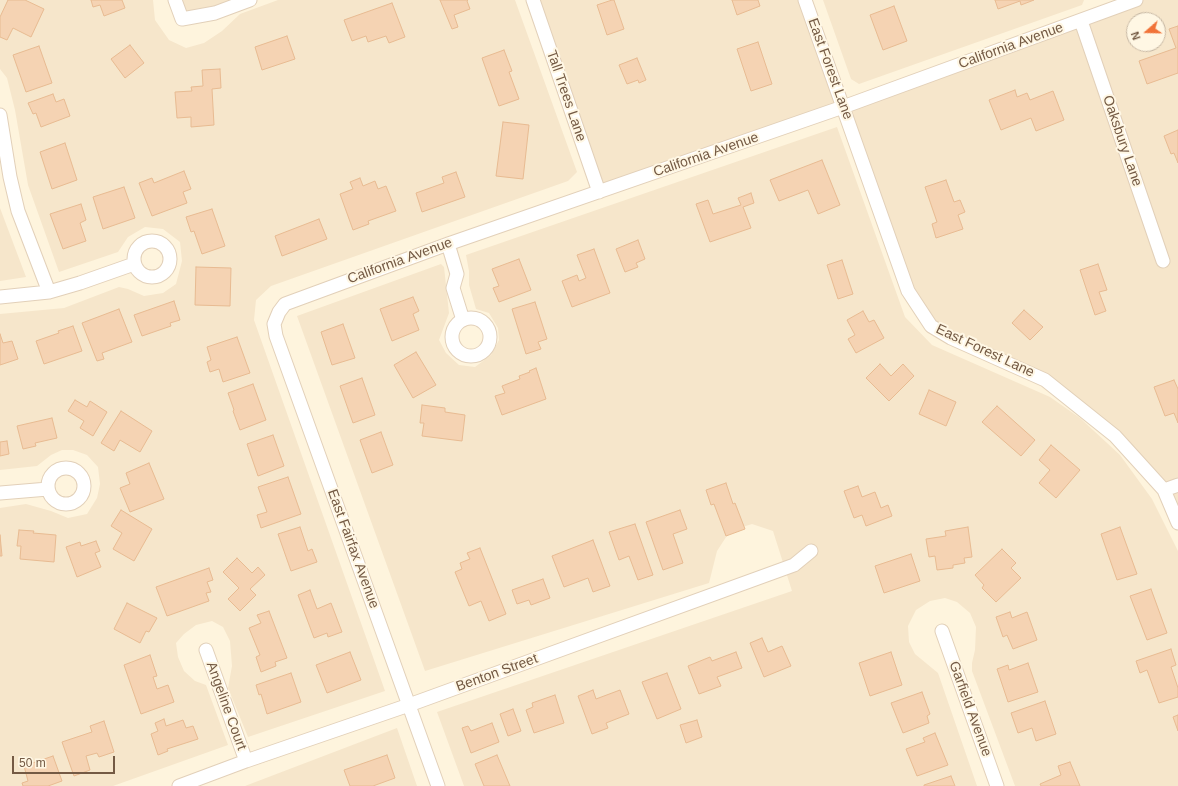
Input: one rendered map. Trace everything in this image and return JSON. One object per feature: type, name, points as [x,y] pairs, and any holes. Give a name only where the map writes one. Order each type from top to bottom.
[{"type":"street","points":[[175,0],[182,19],[215,13],[250,0]]},
{"type":"street","name":"Tall Trees Lane","points":[[533,0],[599,192]]},
{"type":"street","name":"East Forest Lane","points":[[805,0],[908,291],[930,326],[951,338],[1045,380],[1115,436],[1164,490],[1178,523]]},
{"type":"street","name":"California Avenue","points":[[279,312],[284,304],[448,244],[843,107],[1080,21],[1103,5],[1136,0]]},
{"type":"street","name":"Oaksbury Lane","points":[[1080,21],[1163,261]]},
{"type":"street","points":[[0,114],[10,177],[18,211],[49,292]]},
{"type":"street","points":[[448,244],[457,274],[453,288],[463,320]]},
{"type":"street","points":[[0,297],[49,292],[134,264]]},
{"type":"street","name":"East Fairfax Avenue","points":[[279,312],[274,324],[276,336],[438,786]]},
{"type":"street","points":[[1164,490],[1178,485]]},
{"type":"street","points":[[0,493],[48,489]]},
{"type":"street","name":"Benton Street","points":[[179,786],[246,761],[409,705],[794,565],[811,551]]},
{"type":"street","name":"Garfield Avenue","points":[[942,631],[997,786]]},
{"type":"street","name":"Angeline Court","points":[[206,650],[246,761]]},
{"type":"shaded area","points":[[0,0],[153,0],[155,20],[169,40],[186,48],[204,43],[222,31],[240,14],[278,0],[515,0],[577,172],[568,181],[271,286],[256,300],[254,320],[385,691],[248,737],[228,688],[232,666],[230,641],[223,627],[212,621],[196,625],[184,634],[176,643],[178,657],[184,671],[195,681],[206,685],[228,745],[113,786],[0,786],[0,508],[26,504],[51,511],[68,518],[87,514],[97,498],[100,484],[98,467],[87,455],[73,450],[62,450],[51,455],[37,466],[0,470],[0,314],[64,308],[119,287],[144,296],[163,293],[176,284],[182,261],[180,242],[163,229],[145,227],[128,237],[118,252],[59,272],[28,185],[15,110],[7,78],[0,69]]},
{"type":"shaded area","points":[[175,0],[250,0],[182,19]]},
{"type":"shaded area","points":[[533,0],[805,0],[843,107],[599,192]]},
{"type":"shaded area","points":[[823,0],[1084,0],[1082,5],[859,84],[851,79]]},
{"type":"shaded area","points":[[1136,0],[1178,0],[1178,523],[1164,490],[1045,380],[931,326],[908,291],[843,107]]},
{"type":"shaded area","points":[[837,127],[905,317],[932,345],[1050,397],[1080,418],[1120,455],[1152,499],[1178,551],[1178,786],[1015,786],[972,671],[976,627],[970,613],[957,602],[945,598],[930,601],[916,610],[908,626],[909,642],[915,654],[938,673],[977,786],[464,786],[437,712],[792,591],[773,531],[752,524],[730,531],[717,551],[709,583],[425,671],[297,316],[441,264],[444,267],[449,313],[439,340],[446,353],[459,365],[475,367],[491,355],[499,340],[498,328],[489,313],[476,309],[469,285],[469,271],[466,255]]},
{"type":"shaded area","points":[[0,208],[26,277],[0,281]]},
{"type":"shaded area","points":[[397,728],[417,786],[245,786]]},
{"type":"building","points":[[8,0],[25,0],[44,9],[31,37],[13,28],[7,40],[0,37],[0,17]]},
{"type":"building","points":[[91,0],[122,0],[125,8],[104,16],[100,5],[93,7]]},
{"type":"building","points":[[440,0],[468,0],[470,9],[454,15],[458,27],[452,29]]},
{"type":"building","points":[[614,0],[624,29],[607,35],[597,5]]},
{"type":"building","points":[[732,0],[758,0],[760,6],[737,15]]},
{"type":"building","points":[[995,0],[1034,0],[1021,5],[1020,1],[998,9]]},
{"type":"building","points":[[392,3],[405,37],[389,43],[386,36],[368,42],[366,36],[352,41],[344,20]]},
{"type":"building","points":[[894,6],[907,41],[883,50],[870,15]]},
{"type":"building","points":[[1178,26],[1178,73],[1147,84],[1139,61],[1176,48],[1169,29]]},
{"type":"building","points":[[287,36],[295,59],[262,70],[255,47]]},
{"type":"building","points":[[758,42],[772,84],[751,91],[737,49]]},
{"type":"building","points":[[130,45],[144,63],[125,78],[111,59]]},
{"type":"building","points":[[39,46],[52,83],[26,92],[13,55]]},
{"type":"building","points":[[504,50],[512,71],[509,72],[519,99],[499,106],[482,58]]},
{"type":"building","points":[[637,58],[646,80],[639,83],[638,80],[627,84],[619,65]]},
{"type":"building","points":[[220,69],[221,88],[212,89],[214,125],[191,127],[191,117],[177,118],[175,92],[192,91],[191,87],[203,86],[202,70]]},
{"type":"building","points":[[1015,90],[1017,97],[1027,93],[1030,100],[1053,91],[1064,120],[1036,131],[1031,118],[1001,130],[989,100]]},
{"type":"building","points":[[53,94],[56,102],[64,99],[70,116],[41,127],[36,113],[33,114],[28,103]]},
{"type":"building","points":[[503,122],[529,125],[523,179],[496,176]]},
{"type":"building","points":[[1178,130],[1178,163],[1174,153],[1171,154],[1164,136]]},
{"type":"building","points":[[65,143],[77,180],[52,189],[40,152]]},
{"type":"building","points":[[822,160],[840,205],[818,214],[808,190],[779,201],[770,180]]},
{"type":"building","points":[[184,171],[191,189],[183,192],[187,203],[152,216],[139,183],[152,178],[154,183]]},
{"type":"building","points":[[456,172],[465,197],[422,212],[416,193],[444,183],[442,177]]},
{"type":"building","points":[[360,178],[363,186],[375,181],[378,189],[386,186],[396,211],[368,221],[369,224],[353,230],[340,194],[353,189],[350,182]]},
{"type":"building","points":[[946,180],[954,202],[960,200],[965,212],[958,215],[963,229],[936,238],[932,224],[937,222],[925,187]]},
{"type":"building","points":[[124,187],[135,218],[103,229],[93,197]]},
{"type":"building","points":[[751,193],[754,203],[743,207],[751,228],[710,242],[696,204],[708,200],[713,214],[741,205],[738,198]]},
{"type":"building","points":[[81,204],[86,220],[80,223],[86,241],[63,249],[50,214]]},
{"type":"building","points":[[212,209],[225,246],[202,254],[194,231],[191,232],[186,217]]},
{"type":"building","points":[[319,219],[327,239],[282,256],[275,236]]},
{"type":"building","points":[[638,240],[645,259],[636,263],[638,267],[625,272],[616,249]]},
{"type":"building","points":[[594,249],[610,293],[572,307],[562,281],[577,275],[579,281],[586,278],[577,255]]},
{"type":"building","points":[[519,259],[531,290],[499,302],[493,288],[499,286],[492,269]]},
{"type":"building","points":[[842,260],[853,294],[838,299],[827,265]]},
{"type":"building","points":[[1098,264],[1107,290],[1099,292],[1106,311],[1095,315],[1080,270]]},
{"type":"building","points":[[196,267],[231,268],[230,306],[195,305]]},
{"type":"building","points":[[413,297],[419,311],[413,314],[419,330],[392,341],[380,309]]},
{"type":"building","points":[[174,301],[180,320],[170,323],[171,326],[142,336],[134,315]]},
{"type":"building","points":[[535,302],[547,339],[538,342],[541,349],[526,354],[512,309]]},
{"type":"building","points":[[119,309],[132,342],[102,353],[104,359],[97,361],[82,323]]},
{"type":"building","points":[[1024,310],[1043,327],[1030,340],[1012,323]]},
{"type":"building","points":[[863,311],[869,322],[874,320],[884,338],[856,353],[848,339],[855,335],[847,320]]},
{"type":"building","points":[[343,324],[355,358],[332,365],[321,332]]},
{"type":"building","points":[[73,326],[82,351],[44,364],[36,341],[59,333],[58,331]]},
{"type":"building","points":[[0,334],[3,343],[12,341],[18,359],[0,365]]},
{"type":"building","points":[[237,337],[250,373],[223,382],[219,369],[210,372],[207,362],[211,360],[207,347]]},
{"type":"building","points":[[416,352],[436,385],[413,398],[394,365]]},
{"type":"building","points":[[880,364],[891,376],[903,364],[914,376],[889,401],[866,378]]},
{"type":"building","points":[[536,368],[546,399],[502,415],[495,396],[505,393],[502,386],[520,379],[519,376]]},
{"type":"building","points":[[362,378],[375,415],[353,423],[340,386]]},
{"type":"building","points":[[1174,380],[1178,389],[1178,423],[1174,413],[1165,416],[1154,387]]},
{"type":"building","points":[[253,384],[266,420],[240,430],[228,393]]},
{"type":"building","points":[[929,390],[956,402],[946,426],[919,414]]},
{"type":"building","points":[[75,400],[87,407],[90,401],[107,412],[93,436],[80,428],[84,421],[68,411]]},
{"type":"building","points":[[422,405],[445,408],[445,412],[465,415],[462,441],[422,436],[424,423],[420,423]]},
{"type":"building","points":[[997,406],[1035,440],[1021,456],[982,422]]},
{"type":"building","points":[[121,411],[152,431],[140,452],[120,440],[114,451],[101,443]]},
{"type":"building","points":[[52,418],[57,438],[35,443],[36,446],[23,449],[17,426]]},
{"type":"building","points":[[381,432],[393,465],[372,473],[360,440]]},
{"type":"building","points":[[273,435],[284,466],[258,476],[247,444]]},
{"type":"building","points":[[7,441],[9,454],[0,456],[0,442]]},
{"type":"building","points":[[1051,445],[1080,470],[1056,498],[1039,483],[1050,470],[1039,460]]},
{"type":"building","points":[[149,463],[164,499],[130,512],[120,488],[130,484],[126,473]]},
{"type":"building","points":[[288,477],[301,514],[261,528],[257,515],[267,512],[258,487]]},
{"type":"building","points":[[726,483],[733,504],[735,503],[745,529],[726,536],[714,504],[711,505],[706,490]]},
{"type":"building","points":[[858,486],[862,497],[875,492],[881,508],[888,505],[892,516],[866,526],[862,515],[854,518],[844,491]]},
{"type":"building","points":[[121,510],[152,529],[134,561],[113,549],[122,533],[111,526]]},
{"type":"building","points":[[680,510],[687,529],[673,534],[683,563],[663,570],[646,522]]},
{"type":"building","points":[[635,524],[653,575],[638,580],[629,556],[619,560],[609,532]]},
{"type":"building","points":[[300,527],[308,551],[312,549],[317,562],[291,571],[278,534]]},
{"type":"building","points":[[968,527],[972,557],[964,558],[965,563],[953,565],[953,568],[937,570],[935,556],[929,557],[926,539],[946,536],[945,531]]},
{"type":"building","points":[[1120,527],[1137,574],[1117,580],[1101,534]]},
{"type":"building","points":[[19,530],[56,535],[54,562],[20,559],[21,546],[17,546]]},
{"type":"building","points":[[0,535],[2,556],[0,556]]},
{"type":"building","points":[[593,540],[610,586],[593,592],[588,578],[564,587],[552,556]]},
{"type":"building","points":[[96,541],[100,551],[95,553],[101,567],[77,577],[66,547],[80,542],[81,546]]},
{"type":"building","points":[[480,548],[506,614],[489,621],[481,601],[469,606],[455,572],[462,569],[460,563],[470,559],[467,553]]},
{"type":"building","points":[[1002,549],[1016,563],[1011,568],[1021,578],[996,602],[982,588],[984,585],[975,575]]},
{"type":"building","points":[[911,554],[920,581],[884,593],[875,566]]},
{"type":"building","points":[[237,558],[252,573],[258,567],[265,575],[250,589],[256,595],[240,611],[228,599],[239,588],[223,572]]},
{"type":"building","points":[[209,568],[213,580],[207,582],[211,592],[206,593],[209,601],[167,616],[156,587]]},
{"type":"building","points":[[543,579],[550,598],[531,605],[529,600],[517,604],[512,590]]},
{"type":"building","points":[[1151,589],[1167,633],[1147,640],[1130,596]]},
{"type":"building","points":[[310,590],[317,609],[331,603],[342,632],[328,637],[327,633],[314,638],[298,595]]},
{"type":"building","points":[[127,603],[157,618],[149,632],[146,631],[140,643],[114,629]]},
{"type":"building","points":[[269,611],[287,658],[275,662],[276,666],[261,672],[256,657],[260,655],[249,628],[261,623],[257,615]]},
{"type":"building","points":[[1010,612],[1012,618],[1027,612],[1037,640],[1013,649],[1007,635],[1003,637],[996,617]]},
{"type":"building","points":[[762,638],[768,652],[782,646],[791,666],[764,677],[750,643]]},
{"type":"building","points":[[1171,649],[1176,665],[1171,667],[1178,688],[1178,697],[1159,703],[1147,670],[1140,673],[1136,661]]},
{"type":"building","points":[[350,652],[361,680],[327,693],[316,665]]},
{"type":"building","points":[[736,652],[742,668],[717,677],[721,686],[699,694],[688,666],[710,657],[712,661]]},
{"type":"building","points":[[891,652],[902,685],[870,696],[859,663]]},
{"type":"building","points":[[150,655],[157,676],[153,677],[157,689],[168,685],[174,702],[141,714],[124,665]]},
{"type":"building","points":[[1028,663],[1038,692],[1008,702],[997,669],[1008,665],[1009,670]]},
{"type":"building","points":[[291,673],[301,702],[267,714],[261,694],[259,695],[256,685]]},
{"type":"building","points":[[667,673],[681,709],[657,719],[642,682]]},
{"type":"building","points":[[593,690],[596,699],[620,690],[629,714],[606,723],[608,728],[592,734],[578,696]]},
{"type":"building","points":[[922,692],[930,714],[927,716],[929,723],[903,733],[891,703]]},
{"type":"building","points":[[555,695],[564,723],[534,733],[526,710],[533,707],[532,703]]},
{"type":"building","points":[[1045,701],[1056,734],[1036,741],[1032,728],[1018,733],[1011,713]]},
{"type":"building","points":[[513,709],[521,731],[508,736],[500,714]]},
{"type":"building","points":[[1178,715],[1178,731],[1173,717]]},
{"type":"building","points":[[164,719],[166,726],[183,720],[186,728],[193,726],[198,739],[167,749],[168,751],[158,755],[151,734],[158,731],[155,723]]},
{"type":"building","points":[[697,720],[702,737],[686,743],[680,725]]},
{"type":"building","points":[[104,721],[114,752],[99,757],[97,753],[86,756],[90,770],[74,776],[62,742],[92,732],[90,726]]},
{"type":"building","points":[[492,723],[499,742],[471,753],[462,728],[468,726],[471,731]]},
{"type":"building","points":[[935,733],[948,765],[917,776],[906,749],[925,742],[923,738]]},
{"type":"building","points":[[387,755],[395,778],[373,786],[350,786],[344,770]]},
{"type":"building","points":[[497,755],[510,786],[484,786],[475,764]]},
{"type":"building","points":[[53,756],[62,781],[48,786],[23,786],[22,783],[28,781],[24,766]]},
{"type":"building","points":[[1070,762],[1080,786],[1041,786],[1040,784],[1061,775],[1058,766]]},
{"type":"building","points":[[951,776],[955,786],[924,786],[924,785]]}]
